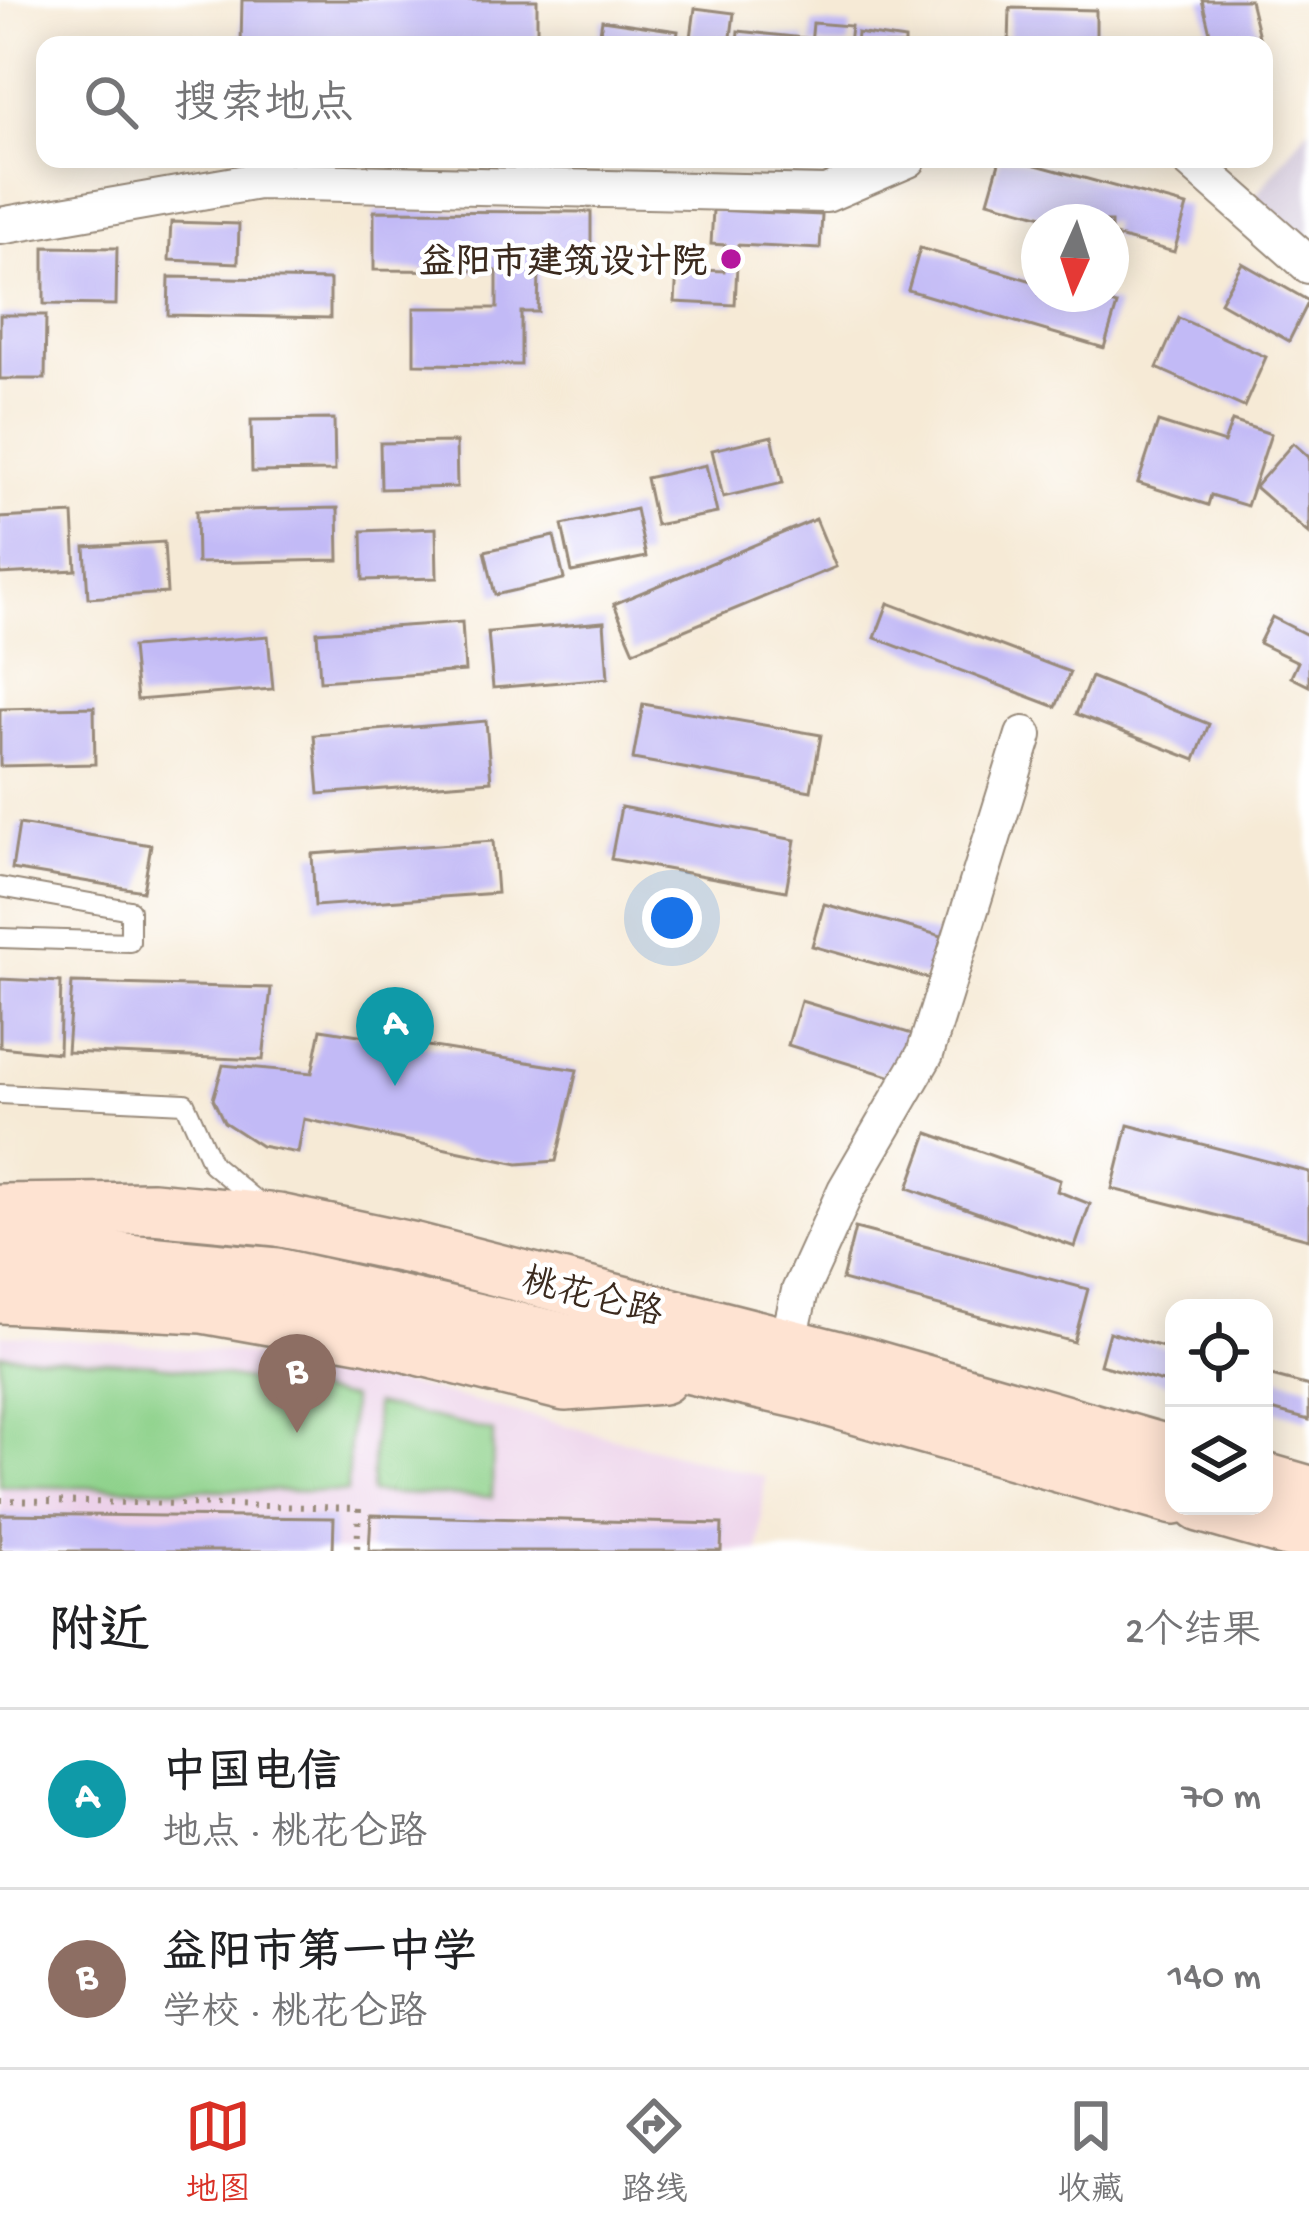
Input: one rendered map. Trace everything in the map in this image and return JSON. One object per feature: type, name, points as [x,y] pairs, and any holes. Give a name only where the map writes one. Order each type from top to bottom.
[{"type":"main road","points":[[0,1190],[107,1209]]},
{"type":"main road","name":"桃花仑路","points":[[0,1210],[153,1208],[278,1220],[415,1249],[788,1344],[1165,1450]]},
{"type":"main road","name":"桃花仑路","points":[[0,1256],[74,1255],[277,1274],[806,1394],[1165,1495]]},
{"type":"main road","points":[[0,1297],[202,1307],[370,1336],[565,1385],[717,1374]]},
{"type":"main road","points":[[1273,1482],[1309,1492]]},
{"type":"main road","points":[[1232,1515],[1309,1537]]},
{"type":"street","points":[[0,226],[258,181],[826,194],[887,168]]},
{"type":"street","points":[[1199,168],[1309,265]]},
{"type":"street","points":[[788,1344],[800,1292],[846,1190],[925,1054],[1024,735]]},
{"type":"lane","points":[[0,887],[130,910],[130,942],[0,938]]},
{"type":"lane","points":[[0,1094],[185,1103],[212,1164],[278,1220]]},
{"type":"path","points":[[0,1500],[359,1508],[357,1551]]},
{"type":"shaded area","points":[[1309,127],[1309,243],[1254,198]]},
{"type":"shaded area","points":[[0,1334],[241,1353],[425,1389],[765,1477],[759,1551],[0,1551]]},
{"type":"green space","points":[[0,1354],[153,1364],[351,1398],[347,1492],[0,1486]]},
{"type":"green space","points":[[375,1404],[493,1432],[492,1497],[371,1493]]},
{"type":"building","points":[[242,0],[537,0],[537,36],[241,36]]},
{"type":"building","points":[[1202,0],[1250,0],[1259,36],[1211,36]]},
{"type":"building","points":[[695,8],[734,13],[731,36],[691,36]]},
{"type":"building","points":[[1010,8],[1096,10],[1096,36],[1009,36]]},
{"type":"building","points":[[602,20],[678,31],[677,36],[599,36]]},
{"type":"building","points":[[813,23],[851,26],[850,36],[812,36]]},
{"type":"building","points":[[738,31],[786,36],[738,36]]},
{"type":"building","points":[[997,168],[1047,168],[1187,206],[1174,252],[1129,240],[1129,204],[1021,204],[1021,210],[988,201]]},
{"type":"building","name":"益阳市建筑设计院","points":[[713,210],[822,215],[820,249],[738,245],[735,305],[675,302],[677,269],[724,271],[725,245],[711,244]]},
{"type":"building","points":[[374,211],[591,212],[591,271],[539,271],[538,312],[521,312],[521,365],[414,364],[414,308],[497,308],[497,271],[374,270]]},
{"type":"building","points":[[171,222],[239,224],[238,263],[169,260]]},
{"type":"building","points":[[44,247],[117,248],[116,305],[44,304]]},
{"type":"building","points":[[920,248],[1021,278],[1021,312],[1115,312],[1104,348],[908,290]]},
{"type":"building","points":[[1242,263],[1309,301],[1289,341],[1220,302]]},
{"type":"building","points":[[169,277],[330,280],[330,318],[168,315]]},
{"type":"building","points":[[0,315],[46,315],[45,379],[0,379]]},
{"type":"building","points":[[1179,318],[1266,357],[1244,407],[1157,368]]},
{"type":"building","points":[[334,419],[335,471],[252,472],[251,420]]},
{"type":"building","points":[[1232,421],[1271,434],[1247,506],[1211,495],[1208,505],[1138,483],[1158,422],[1224,443]]},
{"type":"building","points":[[772,436],[783,483],[723,497],[712,450]]},
{"type":"building","points":[[456,442],[457,487],[381,489],[380,443]]},
{"type":"building","points":[[1293,443],[1309,457],[1309,534],[1255,487]]},
{"type":"building","points":[[706,465],[717,513],[656,525],[646,478]]},
{"type":"building","points":[[338,508],[339,560],[197,563],[196,511]]},
{"type":"building","points":[[636,509],[646,557],[572,572],[562,525]]},
{"type":"building","points":[[73,514],[76,570],[0,574],[0,518]]},
{"type":"building","points":[[816,519],[836,567],[634,651],[614,604]]},
{"type":"building","points":[[436,528],[437,578],[363,580],[362,531]]},
{"type":"building","points":[[554,536],[564,579],[495,595],[485,551]]},
{"type":"building","points":[[164,542],[167,593],[88,598],[85,547]]},
{"type":"building","points":[[888,603],[1070,672],[1056,707],[875,638]]},
{"type":"building","points":[[1272,617],[1309,636],[1309,686],[1291,677],[1298,662],[1259,643]]},
{"type":"building","points":[[462,622],[465,671],[320,681],[317,632]]},
{"type":"building","points":[[604,622],[608,678],[493,688],[488,632]]},
{"type":"building","points":[[268,636],[273,689],[137,700],[132,647]]},
{"type":"building","points":[[1091,677],[1209,724],[1195,760],[1076,714]]},
{"type":"building","points":[[643,704],[821,735],[811,791],[633,759]]},
{"type":"building","points":[[94,707],[95,764],[0,766],[0,709]]},
{"type":"building","points":[[486,721],[491,781],[319,794],[314,735]]},
{"type":"building","points":[[621,807],[795,840],[786,891],[611,859]]},
{"type":"building","points":[[19,824],[151,845],[143,891],[12,869]]},
{"type":"building","points":[[493,841],[497,893],[315,906],[312,854]]},
{"type":"building","points":[[824,904],[942,936],[930,979],[812,946]]},
{"type":"building","points":[[0,979],[61,982],[59,1053],[0,1047]]},
{"type":"building","points":[[72,983],[271,988],[263,1060],[67,1052]]},
{"type":"building","points":[[801,1001],[919,1036],[905,1081],[788,1045]]},
{"type":"building","points":[[321,1029],[577,1070],[556,1161],[518,1164],[304,1119],[298,1153],[261,1146],[224,1122],[213,1099],[223,1065],[312,1073]]},
{"type":"building","points":[[1128,1125],[1309,1172],[1309,1239],[1112,1189]]},
{"type":"building","points":[[928,1133],[1060,1180],[1057,1191],[1090,1204],[1075,1247],[908,1188]]},
{"type":"building","points":[[855,1228],[1088,1289],[1074,1342],[842,1280]]},
{"type":"building","points":[[1109,1332],[1165,1348],[1165,1383],[1100,1365]]},
{"type":"building","points":[[1273,1376],[1309,1386],[1309,1420],[1273,1410]]},
{"type":"building","points":[[0,1514],[334,1518],[333,1551],[0,1551]]},
{"type":"building","points":[[371,1515],[722,1524],[721,1551],[369,1551]]},
{"type":"place","name":"益阳市建筑设计院","points":[[731,259]]},
{"type":"place","name":"中国电信","points":[[395,1086]]},
{"type":"place","name":"益阳市第一中学","points":[[297,1433]]}]
